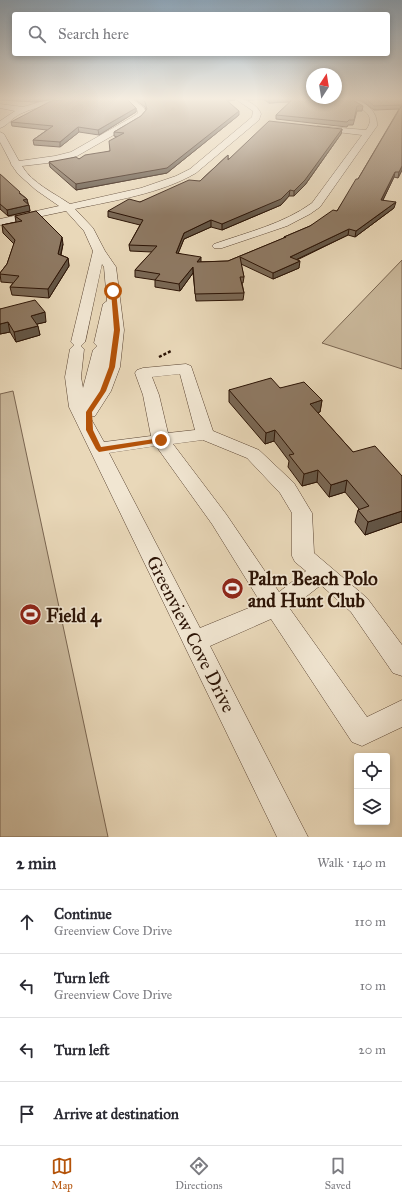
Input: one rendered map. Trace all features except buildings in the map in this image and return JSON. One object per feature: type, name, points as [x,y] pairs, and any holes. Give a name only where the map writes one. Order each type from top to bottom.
[{"type":"street","name":"Greenview Cove Drive","points":[[2,137],[15,164],[29,180],[68,207],[89,230],[99,251],[110,267],[117,330],[112,367],[103,391],[92,431]]},
{"type":"street","points":[[15,164],[56,159],[74,154],[104,137]]},
{"type":"street","points":[[0,222],[154,188],[183,177],[193,171],[237,137]]},
{"type":"street","points":[[218,246],[288,221],[310,210],[365,137]]},
{"type":"street","name":"Greenview Cove Drive","points":[[99,251],[78,346],[73,377],[77,407],[92,431],[194,641],[292,837]]},
{"type":"street","name":"Greenview Cove Drive","points":[[92,431],[88,399],[113,291]]},
{"type":"street","points":[[205,434],[186,368],[143,373],[151,396],[161,440],[219,519],[276,607],[362,733],[402,713]]},
{"type":"street","points":[[92,431],[161,440],[205,434],[253,454],[287,488],[302,513],[303,556],[358,605],[402,665]]},
{"type":"street","points":[[194,641],[276,607],[321,572]]},
{"type":"shaded area","points":[[402,260],[402,369],[322,343]]},
{"type":"shaded area","name":"Field 4","points":[[13,391],[108,837],[0,837],[0,394]]},
{"type":"place","name":"Palm Beach Polo and Hunt Club","points":[[233,589]]},
{"type":"place","name":"Field 4","points":[[30,615]]},
{"type":"route","points":[[113,291],[117,330],[112,367],[103,391],[89,412],[89,430],[99,449],[161,440]]}]
